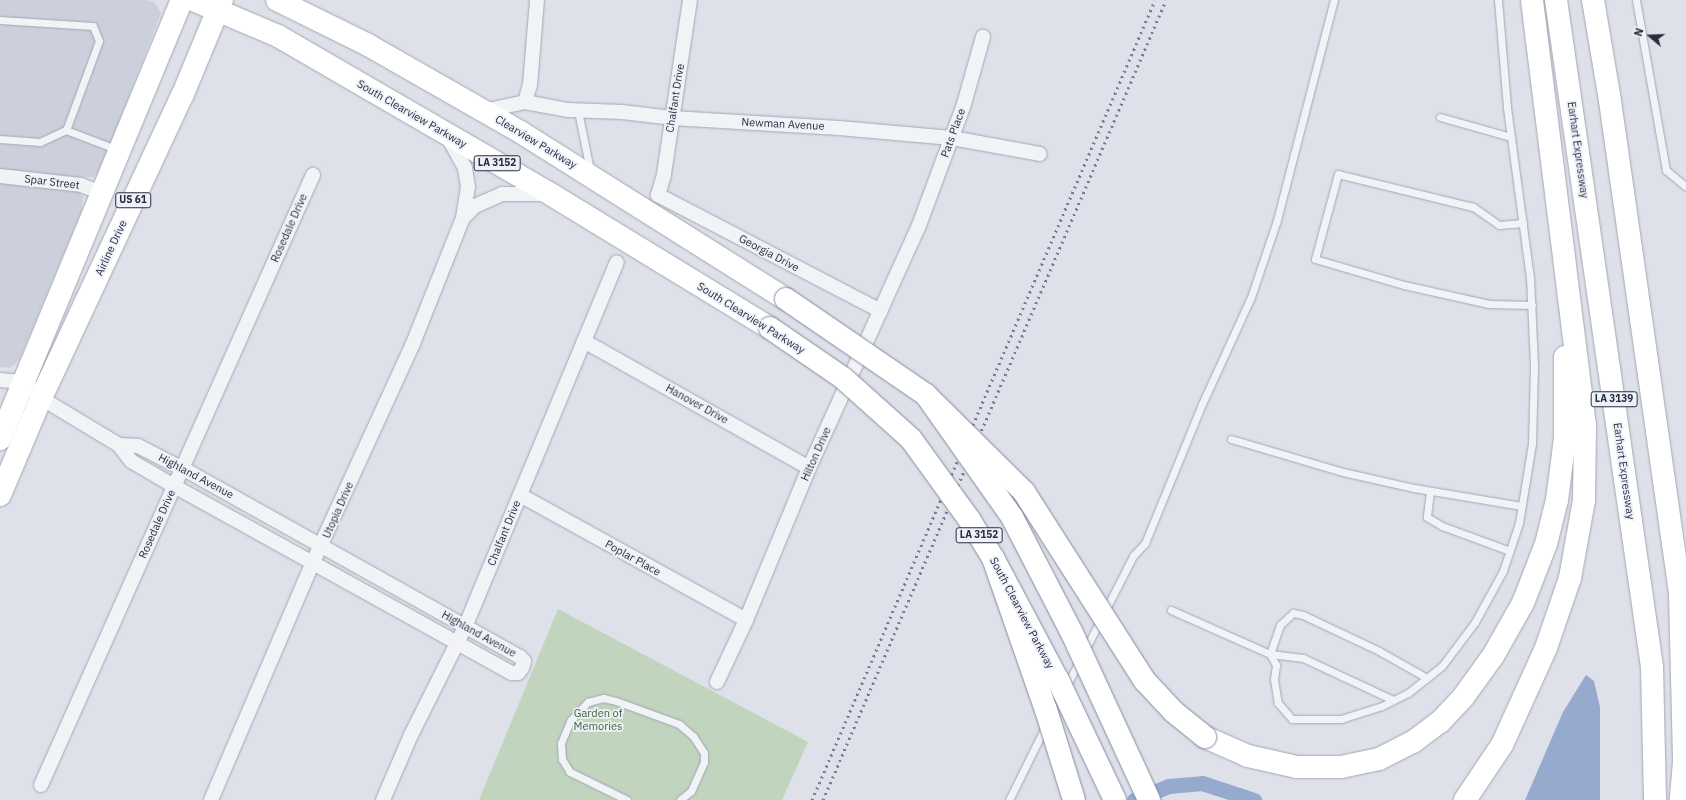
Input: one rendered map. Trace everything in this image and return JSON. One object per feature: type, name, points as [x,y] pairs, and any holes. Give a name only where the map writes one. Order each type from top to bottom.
[{"type":"highway","name":"US 61","points":[[2,429],[25,382],[104,194],[182,0]]},
{"type":"highway","name":"LA 3152","points":[[193,0],[219,5]]},
{"type":"highway","points":[[1465,800],[1502,745],[1546,648],[1570,578],[1584,500],[1585,426],[1566,266],[1535,36],[1532,0]]},
{"type":"highway","name":"Earhart Expressway","points":[[1556,0],[1652,667],[1655,800]]},
{"type":"highway","name":"LA 3139","points":[[1592,0],[1610,101],[1680,595],[1684,762],[1681,800]]},
{"type":"highway","name":"Clearview Parkway","points":[[288,3],[368,45],[591,174],[786,299],[926,395]]},
{"type":"highway","name":"South Clearview Parkway","points":[[219,5],[278,36],[552,195],[770,328],[843,378],[911,439],[969,519],[993,558],[1058,680],[1115,800]]},
{"type":"highway","name":"Airline Drive","points":[[0,495],[41,398],[183,94],[219,5]]},
{"type":"highway","points":[[926,395],[1024,492],[1145,681],[1174,712],[1205,737],[1248,756],[1297,768],[1340,767],[1379,759],[1413,742],[1440,722],[1464,696],[1493,656],[1523,603],[1546,544],[1557,500],[1565,438],[1566,266]]},
{"type":"highway","name":"LA 3152","points":[[926,395],[1012,517],[1072,633],[1149,800]]},
{"type":"highway","points":[[993,558],[1046,710],[1074,800]]},
{"type":"highway","points":[[1680,595],[1686,646]]},
{"type":"street","points":[[484,111],[525,102],[530,85],[538,0]]},
{"type":"street","name":"Chalfant Drive","points":[[658,195],[672,118],[690,0]]},
{"type":"street","name":"Pats Place","points":[[918,228],[952,138],[983,37]]},
{"type":"street","name":"Newman Avenue","points":[[525,102],[578,111],[622,112],[672,118],[839,128],[952,138],[1040,154]]},
{"type":"street","name":"Utopia Drive","points":[[211,800],[313,562],[322,546],[412,346],[462,218],[468,187],[465,168],[446,134]]},
{"type":"street","name":"Rosedale Drive","points":[[41,785],[313,175]]},
{"type":"street","name":"Spar Street","points":[[0,176],[81,185],[104,194]]},
{"type":"street","name":"Utopia Drive","points":[[462,218],[475,206],[502,194],[524,192],[552,195]]},
{"type":"street","name":"Georgia Drive","points":[[658,195],[881,311]]},
{"type":"street","name":"Hilton Drive","points":[[717,682],[746,620],[809,468],[918,228]]},
{"type":"street","name":"Chalfant Drive","points":[[383,800],[410,735],[466,626],[617,262]]},
{"type":"street","name":"Hanover Drive","points":[[584,341],[809,468]]},
{"type":"street","points":[[0,380],[25,382]]},
{"type":"street","name":"Highland Avenue","points":[[25,382],[41,398],[119,445],[131,461],[174,486],[512,673],[518,672],[522,668],[524,661],[520,657],[183,469],[138,446],[119,445]]},
{"type":"street","name":"Poplar Place","points":[[520,495],[746,620]]},
{"type":"lane","points":[[1009,800],[1133,556],[1145,543],[1202,404],[1251,297],[1277,220],[1334,0]]},
{"type":"lane","points":[[1427,678],[1380,651],[1293,613],[1280,625],[1270,654],[1276,664],[1274,679],[1278,703],[1292,719],[1341,719],[1393,700],[1408,693],[1427,678],[1442,666],[1475,622],[1503,571],[1510,551],[1522,506],[1532,444],[1534,365],[1532,305],[1523,223],[1511,137],[1498,0]]},
{"type":"lane","points":[[1636,0],[1666,170],[1686,187]]},
{"type":"lane","points":[[0,20],[93,26],[99,41],[66,130],[40,142],[0,139]]},
{"type":"lane","points":[[578,111],[591,174]]},
{"type":"lane","points":[[1440,117],[1511,137]]},
{"type":"lane","points":[[66,130],[120,151]]},
{"type":"lane","points":[[1523,223],[1499,225],[1473,207],[1338,174],[1315,259],[1404,285],[1489,304],[1532,305]]},
{"type":"lane","points":[[1231,439],[1343,472],[1430,491],[1522,506]]},
{"type":"lane","points":[[1430,491],[1427,517],[1442,526],[1510,551]]},
{"type":"lane","points":[[1171,610],[1270,654],[1303,658],[1393,700]]},
{"type":"lane","points":[[627,800],[613,797],[570,772],[562,759],[561,743],[571,720],[588,702],[603,698],[679,724],[693,736],[704,752],[704,762],[691,791],[680,800]]},
{"type":"shaded area","points":[[0,0],[145,0],[154,2],[161,13],[99,174],[93,177],[77,177],[0,169]]},
{"type":"shaded area","points":[[0,182],[74,189],[83,196],[82,210],[19,360],[10,368],[0,367]]},
{"type":"green space","name":"Garden of Memories","points":[[558,609],[808,742],[782,800],[479,800]]},
{"type":"water","points":[[1586,675],[1594,681],[1600,707],[1600,800],[1525,800],[1563,712]]},
{"type":"waterway","points":[[1134,800],[1169,786],[1202,783],[1254,800]]},
{"type":"railway","points":[[812,800],[1155,0]]},
{"type":"railway","points":[[823,800],[1166,0]]}]
